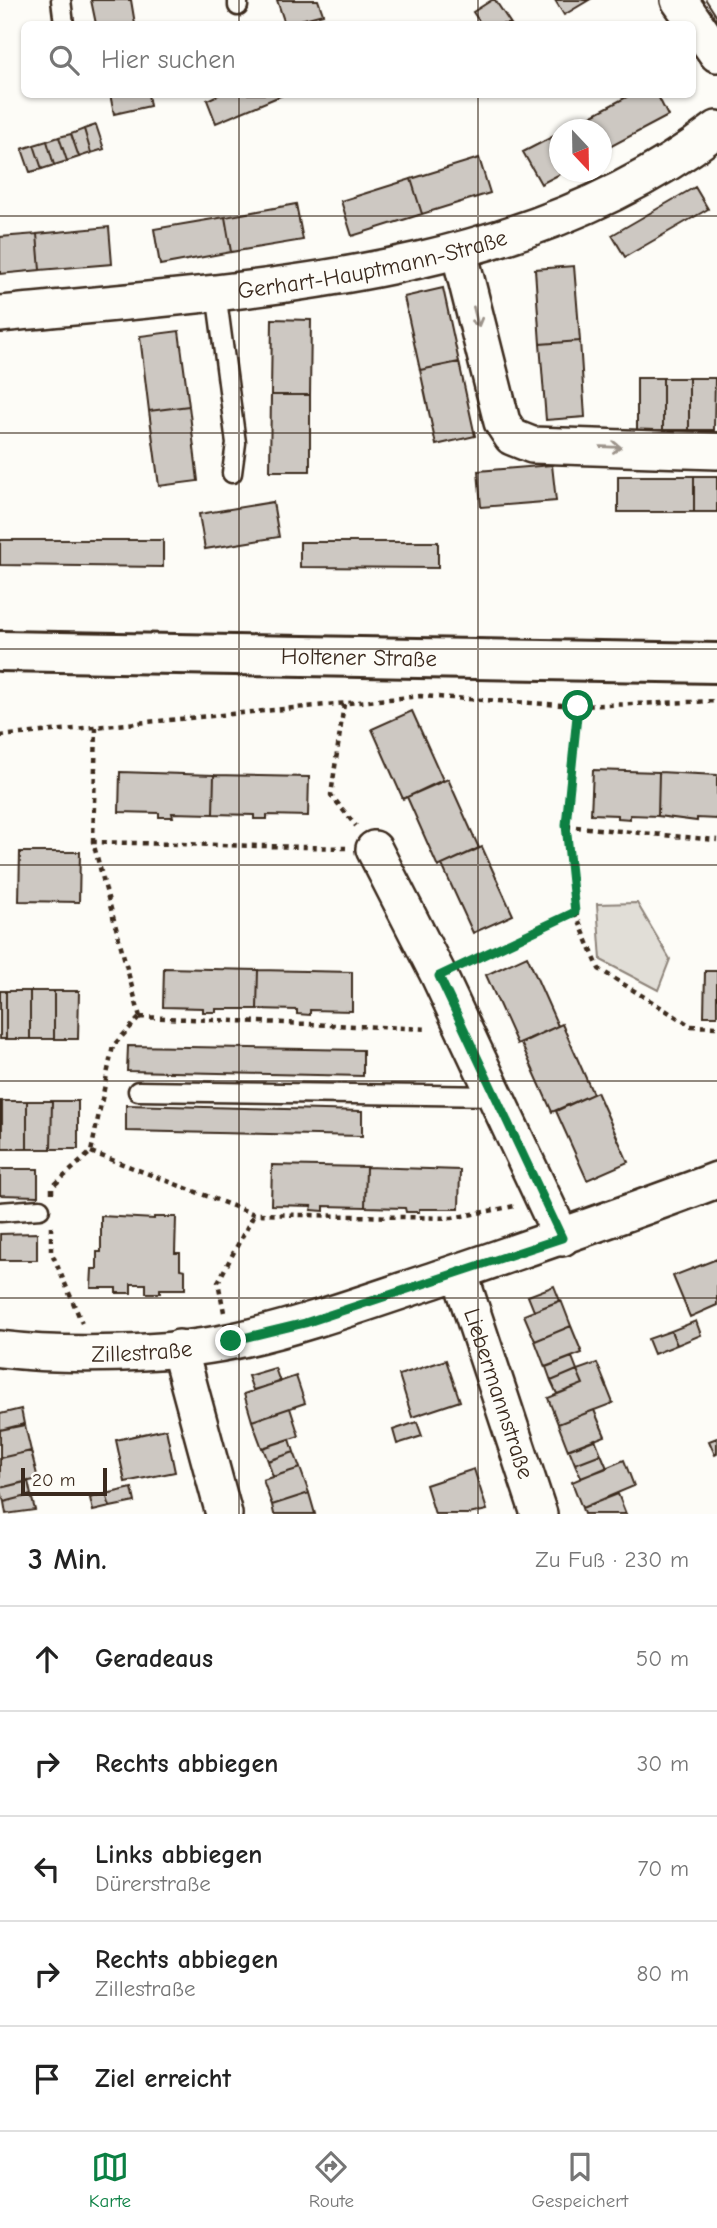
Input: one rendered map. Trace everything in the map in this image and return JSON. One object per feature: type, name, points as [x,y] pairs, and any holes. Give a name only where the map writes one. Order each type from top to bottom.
[{"type":"street","points":[[678,0],[693,21]]},
{"type":"street","points":[[696,25],[717,54]]},
{"type":"street","name":"Gerhart-Hauptmann-Straße","points":[[0,314],[216,292],[338,274],[460,251],[527,232],[591,206],[689,151],[717,130]]},
{"type":"street","points":[[460,251],[502,422],[512,438],[531,445],[717,451]]},
{"type":"street","name":"Holtener Straße","points":[[0,651],[717,663]]},
{"type":"street","points":[[374,849],[497,1096],[562,1238]]},
{"type":"street","name":"Zillestraße","points":[[0,1349],[37,1353],[100,1352],[179,1348],[231,1341],[305,1323],[562,1238],[717,1180]]},
{"type":"street","name":"Liebermannstraße","points":[[459,1272],[539,1514]]},
{"type":"street","points":[[179,1348],[224,1514]]},
{"type":"lane","points":[[61,0],[64,21]]},
{"type":"lane","points":[[216,292],[236,443],[232,473]]},
{"type":"lane","points":[[138,1091],[497,1096]]},
{"type":"lane","points":[[0,1212],[48,1210]]},
{"type":"path","points":[[0,736],[421,696],[578,706],[717,701]]},
{"type":"path","points":[[344,704],[331,795],[374,849]]},
{"type":"path","points":[[578,706],[566,825],[575,912],[599,969],[691,1026],[717,1027]]},
{"type":"path","points":[[96,728],[93,842],[140,1017]]},
{"type":"path","points":[[566,825],[717,840]]},
{"type":"path","points":[[93,842],[374,849]]},
{"type":"path","points":[[439,976],[575,912]]},
{"type":"path","points":[[100,1352],[78,1316],[51,1251],[48,1210],[52,1188],[90,1152],[113,1046],[140,1017],[465,1030]]},
{"type":"path","points":[[90,1152],[254,1214],[452,1218],[546,1200]]},
{"type":"path","points":[[231,1341],[218,1282],[254,1214]]},
{"type":"shaded area","points":[[637,903],[670,959],[658,990],[601,960],[597,904]]},
{"type":"building","points":[[91,0],[131,0],[134,21],[95,21]]},
{"type":"building","points":[[277,0],[318,0],[323,14],[296,21],[284,21]]},
{"type":"building","points":[[495,0],[509,21],[479,21],[473,12]]},
{"type":"building","points":[[555,0],[589,0],[564,15]]},
{"type":"building","points":[[111,98],[149,98],[150,106],[114,114]]},
{"type":"building","points":[[211,98],[275,98],[216,123],[207,100]]},
{"type":"building","points":[[624,98],[659,98],[668,116],[612,146],[612,119],[588,119]]},
{"type":"building","points":[[96,125],[104,149],[91,153],[84,129]]},
{"type":"building","points":[[84,129],[91,153],[79,157],[71,134]]},
{"type":"building","points":[[71,134],[79,157],[67,161],[59,137]]},
{"type":"building","points":[[59,137],[67,161],[54,165],[47,141]]},
{"type":"building","points":[[549,139],[549,180],[541,184],[523,152]]},
{"type":"building","points":[[47,141],[54,165],[42,169],[34,145]]},
{"type":"building","points":[[34,145],[42,169],[30,172],[22,149]]},
{"type":"building","points":[[479,158],[490,193],[422,214],[411,179]]},
{"type":"building","points":[[411,179],[422,214],[352,236],[341,201]]},
{"type":"building","points":[[695,187],[708,209],[625,257],[612,235]]},
{"type":"building","points":[[296,204],[303,240],[231,252],[225,217]]},
{"type":"building","points":[[225,217],[231,252],[160,265],[154,229]]},
{"type":"building","points":[[109,227],[112,264],[40,270],[37,234]]},
{"type":"building","points":[[37,234],[40,270],[0,274],[0,237]]},
{"type":"building","points":[[574,266],[580,341],[540,344],[535,269]]},
{"type":"building","points":[[443,288],[459,362],[420,370],[404,297]]},
{"type":"building","points":[[272,319],[311,320],[310,395],[271,395]]},
{"type":"building","points":[[179,331],[189,406],[149,411],[140,336]]},
{"type":"building","points":[[580,341],[585,417],[546,420],[540,344]]},
{"type":"building","points":[[459,362],[475,436],[436,445],[420,370]]},
{"type":"building","points":[[637,378],[663,378],[663,430],[637,430]]},
{"type":"building","points":[[663,378],[689,378],[689,430],[663,430]]},
{"type":"building","points":[[689,378],[715,378],[714,430],[689,430]]},
{"type":"building","points":[[271,395],[310,395],[310,471],[270,471]]},
{"type":"building","points":[[189,406],[198,481],[159,486],[149,411]]},
{"type":"building","points":[[552,465],[556,501],[481,507],[478,471]]},
{"type":"building","points":[[618,476],[694,476],[694,512],[618,512]]},
{"type":"building","points":[[694,476],[717,476],[717,512],[694,512]]},
{"type":"building","points":[[273,502],[279,537],[205,549],[199,514]]},
{"type":"building","points":[[0,540],[163,540],[163,567],[0,565]]},
{"type":"building","points":[[300,542],[438,542],[438,568],[300,567]]},
{"type":"building","points":[[412,711],[443,780],[403,799],[372,729]]},
{"type":"building","points":[[593,770],[659,772],[658,816],[630,815],[630,819],[618,818],[618,815],[591,814]]},
{"type":"building","points":[[120,772],[214,775],[213,814],[172,813],[173,817],[159,817],[159,813],[119,812]]},
{"type":"building","points":[[659,772],[717,775],[717,819],[697,818],[697,821],[658,816]]},
{"type":"building","points":[[214,775],[309,777],[308,816],[267,815],[267,819],[254,819],[254,815],[213,814]]},
{"type":"building","points":[[448,779],[479,848],[438,867],[407,797]]},
{"type":"building","points":[[482,847],[513,915],[473,933],[442,865]]},
{"type":"building","points":[[20,852],[80,852],[79,902],[19,901]]},
{"type":"building","points":[[527,956],[558,1026],[517,1044],[486,975]]},
{"type":"building","points":[[164,968],[258,970],[257,1009],[216,1009],[216,1012],[203,1012],[203,1008],[163,1007]]},
{"type":"building","points":[[258,970],[352,972],[352,1011],[310,1010],[310,1015],[297,1014],[297,1010],[257,1009]]},
{"type":"building","points":[[705,971],[717,971],[717,1016],[704,1016]]},
{"type":"building","points":[[0,991],[6,991],[6,1039],[0,1039]]},
{"type":"building","points":[[6,991],[30,991],[30,1039],[6,1039]]},
{"type":"building","points":[[30,991],[54,991],[54,1039],[30,1039]]},
{"type":"building","points":[[54,991],[79,991],[78,1039],[54,1039]]},
{"type":"building","points":[[562,1024],[593,1094],[552,1112],[521,1043]]},
{"type":"building","points":[[128,1046],[363,1050],[363,1076],[127,1071]]},
{"type":"building","points":[[597,1092],[628,1162],[587,1180],[556,1111]]},
{"type":"building","points":[[2,1101],[2,1149],[0,1149]]},
{"type":"building","points":[[2,1101],[27,1101],[27,1149],[2,1149]]},
{"type":"building","points":[[27,1101],[52,1101],[51,1149],[27,1149]]},
{"type":"building","points":[[52,1101],[78,1101],[78,1149],[51,1149]]},
{"type":"building","points":[[126,1105],[362,1111],[362,1136],[126,1131]]},
{"type":"building","points":[[272,1165],[366,1167],[365,1207],[324,1206],[324,1211],[311,1210],[312,1206],[271,1205]]},
{"type":"building","points":[[366,1167],[460,1170],[459,1209],[419,1209],[419,1212],[406,1212],[405,1208],[365,1207]]},
{"type":"building","points":[[0,1169],[38,1169],[38,1196],[0,1195]]},
{"type":"building","points":[[101,1216],[154,1219],[176,1217],[175,1253],[180,1253],[180,1269],[185,1270],[185,1289],[160,1289],[160,1293],[146,1293],[146,1284],[131,1284],[131,1293],[116,1293],[116,1288],[91,1288],[92,1269],[97,1269],[97,1252],[101,1252]]},
{"type":"building","points":[[37,1233],[37,1260],[0,1260],[0,1234]]},
{"type":"building","points":[[717,1259],[717,1305],[690,1317],[673,1276]]},
{"type":"building","points":[[554,1286],[560,1301],[534,1311],[528,1296]]},
{"type":"building","points":[[561,1300],[571,1326],[535,1341],[524,1315]]},
{"type":"building","points":[[696,1321],[701,1335],[677,1345],[671,1331]]},
{"type":"building","points":[[571,1326],[582,1353],[545,1367],[535,1341]]},
{"type":"building","points":[[671,1331],[677,1345],[654,1354],[648,1339]]},
{"type":"building","points":[[572,1357],[577,1370],[551,1381],[546,1367]]},
{"type":"building","points":[[446,1360],[460,1401],[412,1417],[399,1375]]},
{"type":"building","points":[[597,1363],[613,1403],[558,1424],[548,1398],[583,1384],[577,1370]]},
{"type":"building","points":[[275,1368],[280,1382],[253,1390],[248,1376]]},
{"type":"building","points":[[577,1370],[583,1384],[557,1394],[551,1381]]},
{"type":"building","points":[[296,1376],[305,1403],[252,1421],[244,1394]]},
{"type":"building","points":[[290,1408],[299,1436],[262,1448],[252,1421]]},
{"type":"building","points":[[21,1409],[24,1424],[0,1430],[0,1414]]},
{"type":"building","points":[[594,1410],[605,1436],[568,1450],[558,1424]]},
{"type":"building","points":[[417,1422],[422,1436],[397,1444],[393,1430]]},
{"type":"building","points":[[25,1425],[31,1451],[0,1458],[0,1430]]},
{"type":"building","points":[[166,1429],[175,1472],[125,1482],[116,1440]]},
{"type":"building","points":[[717,1438],[717,1454],[715,1455],[709,1441]]},
{"type":"building","points":[[290,1439],[294,1452],[268,1461],[263,1448]]},
{"type":"building","points":[[595,1439],[601,1454],[575,1464],[569,1449]]},
{"type":"building","points":[[31,1451],[38,1479],[0,1488],[0,1458]]},
{"type":"building","points":[[294,1452],[300,1468],[273,1477],[268,1461]]},
{"type":"building","points":[[601,1454],[607,1468],[581,1478],[575,1464]]},
{"type":"building","points":[[624,1460],[634,1486],[582,1508],[572,1482]]},
{"type":"building","points":[[300,1468],[309,1493],[272,1505],[263,1480]]},
{"type":"building","points":[[474,1469],[487,1510],[469,1514],[435,1514],[426,1485]]},
{"type":"building","points":[[28,1481],[31,1495],[4,1502],[0,1488]]},
{"type":"building","points":[[132,1488],[135,1502],[110,1507],[106,1494]]},
{"type":"building","points":[[309,1493],[315,1514],[274,1514],[272,1505]]},
{"type":"building","points":[[106,1494],[110,1507],[93,1511],[90,1498]]},
{"type":"building","points":[[618,1494],[626,1514],[584,1514],[582,1508]]},
{"type":"building","points":[[31,1495],[35,1510],[6,1514],[4,1502]]},
{"type":"tram line","points":[[706,0],[717,17]]},
{"type":"route","points":[[231,1341],[305,1323],[562,1238],[439,976],[575,912],[570,886],[566,825],[578,706]]}]
